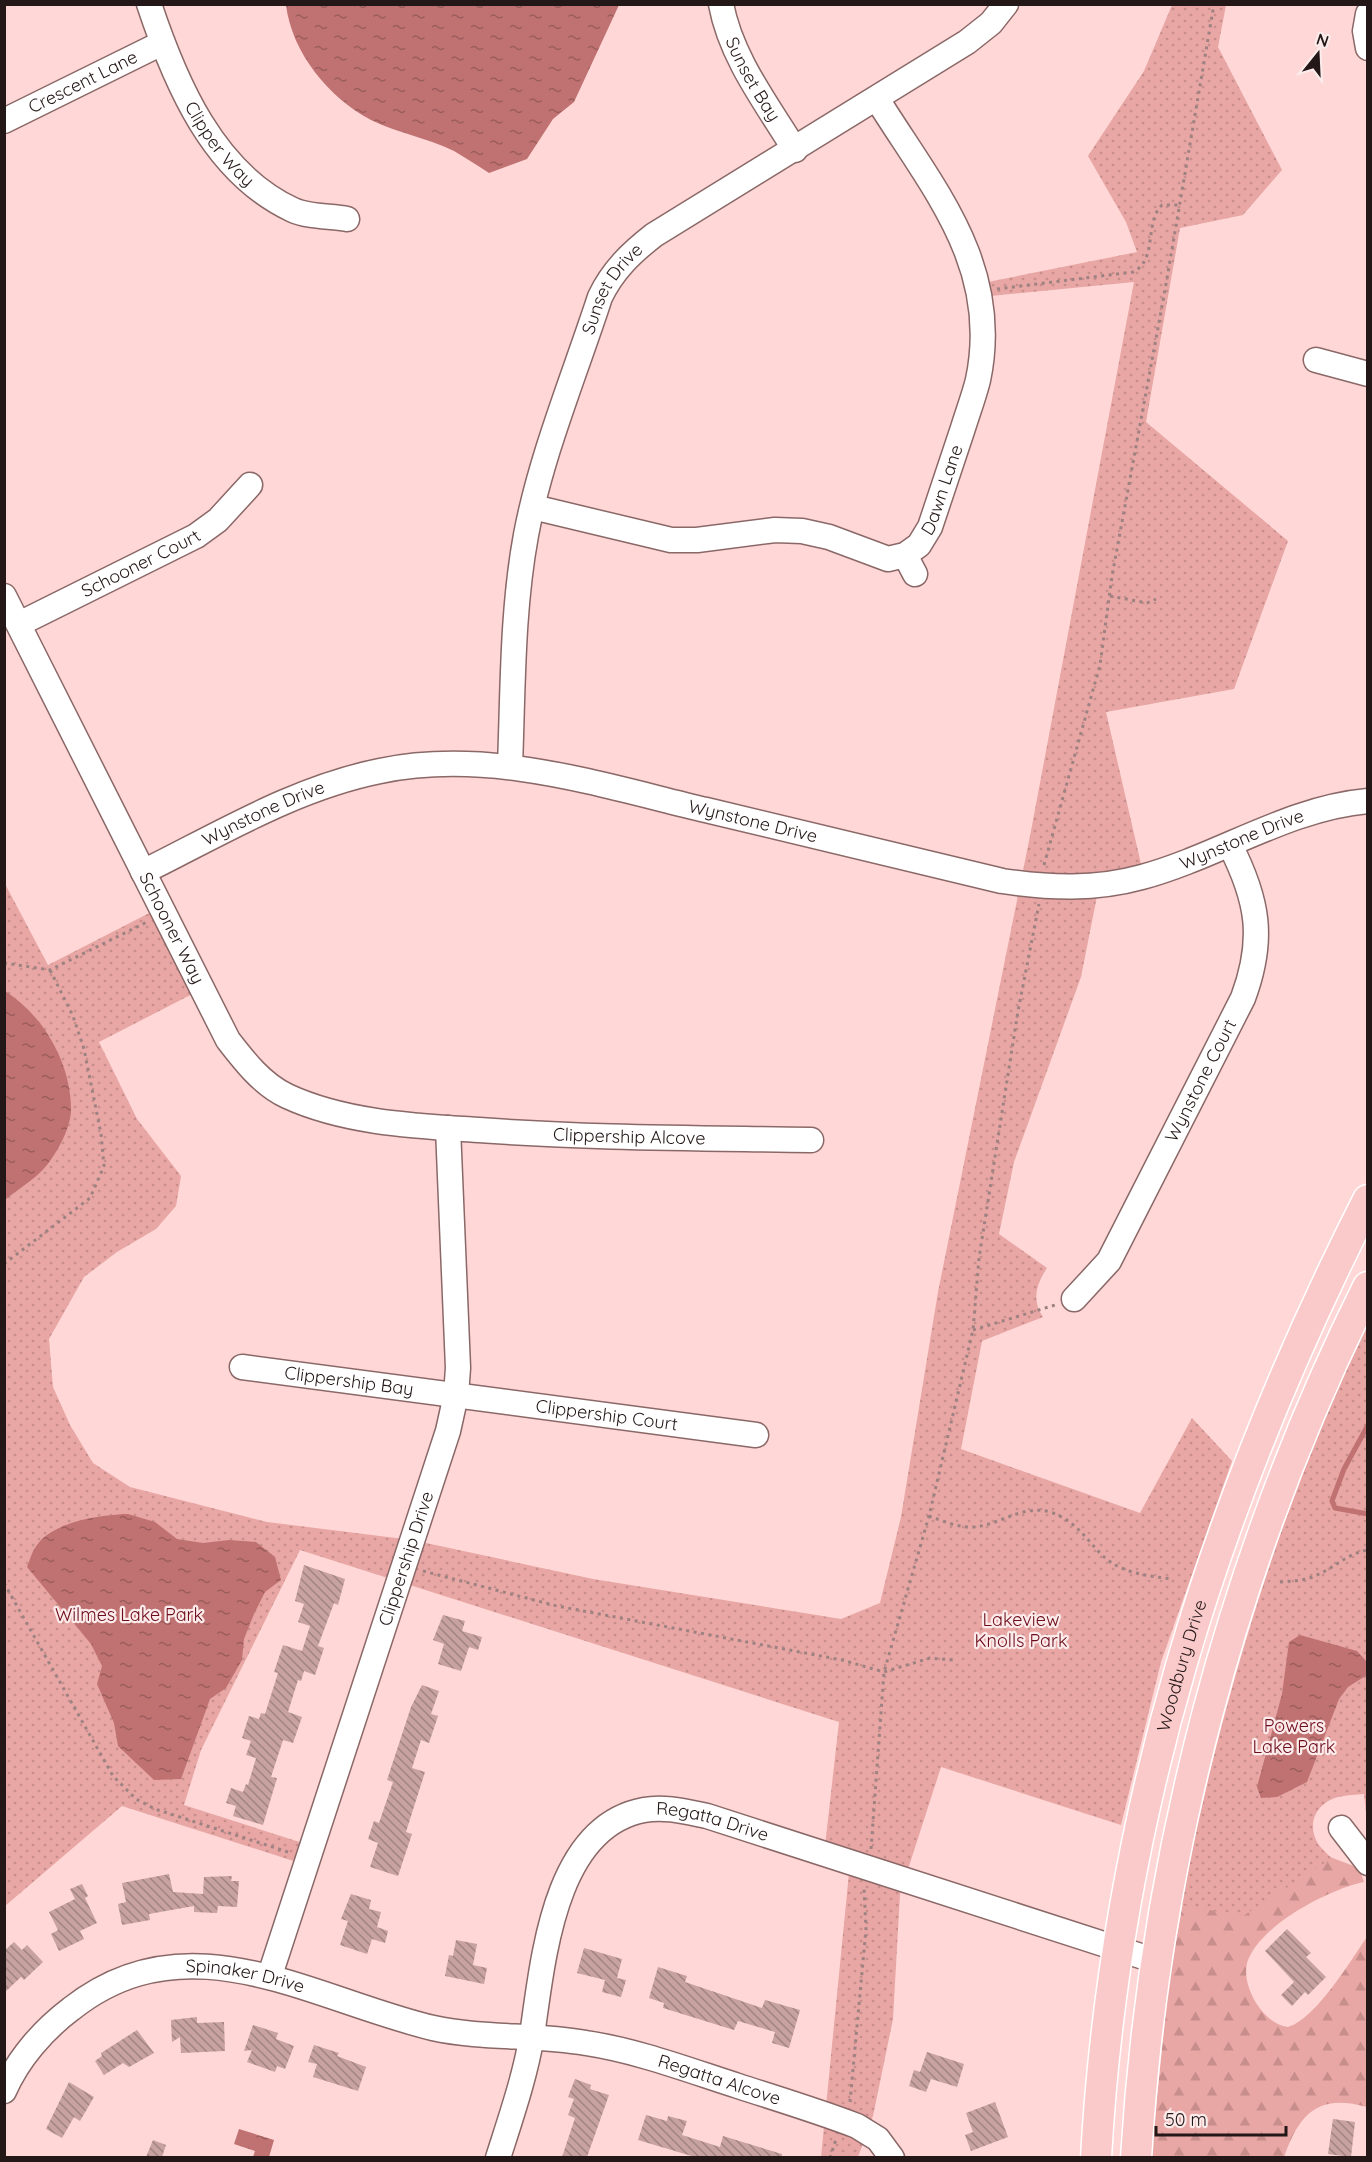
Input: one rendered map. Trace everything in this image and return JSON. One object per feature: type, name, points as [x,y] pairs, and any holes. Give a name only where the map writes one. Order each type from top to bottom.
[{"type":"main road","name":"Woodbury Drive","points":[[1096,2157],[1104,2067],[1119,1949],[1155,1764],[1205,1582],[1274,1397],[1306,1325],[1368,1200]]},
{"type":"main road","name":"Woodbury Drive","points":[[1136,2157],[1144,2059],[1156,1961],[1196,1757],[1242,1596],[1296,1446],[1368,1287]]},
{"type":"street","name":"Clipper Way","points":[[149,4],[162,43],[182,89],[205,130],[232,164],[263,192],[294,211],[347,219]]},
{"type":"street","name":"Sunset Bay","points":[[721,4],[727,33],[740,60],[795,150]]},
{"type":"street","name":"Sunset Drive","points":[[510,766],[520,575],[533,507],[600,297],[608,280],[620,264],[654,235],[967,42],[990,23],[1006,4]]},
{"type":"street","points":[[1368,14],[1365,31],[1368,48]]},
{"type":"street","name":"Crescent Lane","points":[[4,121],[162,43]]},
{"type":"street","name":"Dawn Lane","points":[[533,507],[671,540],[697,540],[775,530],[802,531],[829,537],[910,565],[930,527],[978,382],[983,346],[980,291],[973,266],[952,219],[877,99]]},
{"type":"street","points":[[1316,360],[1368,374]]},
{"type":"street","name":"Schooner Court","points":[[19,624],[196,536],[218,520],[250,485]]},
{"type":"street","name":"Schooner Way","points":[[4,596],[228,1040],[246,1063],[265,1082],[286,1095],[349,1115],[448,1128]]},
{"type":"street","name":"Wynstone Drive","points":[[143,872],[282,802],[350,778],[422,765],[462,763],[510,766],[557,775],[1002,881],[1074,888],[1107,885],[1144,877],[1305,814],[1340,803],[1368,801]]},
{"type":"street","name":"Wynstone Court","points":[[1074,1299],[1109,1262],[1243,998],[1251,975],[1257,946],[1257,918],[1252,895],[1230,845]]},
{"type":"street","name":"Clippership Alcove","points":[[448,1128],[568,1136],[811,1140]]},
{"type":"street","name":"Clippership Drive","points":[[270,1975],[448,1431],[456,1395],[458,1368],[448,1128]]},
{"type":"street","name":"Clippership Bay","points":[[242,1367],[456,1395]]},
{"type":"street","name":"Clippership Court","points":[[456,1395],[756,1435]]},
{"type":"street","name":"Regatta Drive","points":[[498,2157],[523,2080],[532,2036],[538,1981],[567,1877],[578,1855],[594,1837],[614,1821],[644,1810],[675,1810],[707,1816],[1156,1961]]},
{"type":"street","points":[[1341,1828],[1368,1863]]},
{"type":"street","name":"Spinaker Drive","points":[[4,2091],[28,2053],[55,2021],[86,1997],[148,1972],[189,1965],[229,1967],[270,1975],[435,2028],[532,2036]]},
{"type":"street","name":"Regatta Alcove","points":[[532,2036],[587,2043],[666,2062],[843,2121],[872,2134],[892,2157]]},
{"type":"path","points":[[1043,870],[1096,682],[1214,4]]},
{"type":"path","points":[[980,291],[1133,272],[1142,268],[1147,258],[1156,211],[1162,205],[1179,205]]},
{"type":"path","points":[[1110,596],[1147,603],[1156,599]]},
{"type":"path","points":[[870,1854],[876,1815],[884,1672],[929,1516],[973,1330],[979,1258],[1017,1011],[1040,900]]},
{"type":"path","points":[[4,963],[50,970],[164,914]]},
{"type":"path","points":[[4,1264],[90,1198],[104,1166],[101,1134],[84,1049],[73,1016],[50,970]]},
{"type":"path","points":[[973,1330],[1074,1299]]},
{"type":"path","points":[[929,1516],[960,1526],[975,1527],[1027,1511],[1049,1512],[1076,1525],[1104,1557],[1120,1567],[1143,1576],[1172,1579]]},
{"type":"path","points":[[1280,1582],[1302,1581],[1349,1556],[1368,1550]]},
{"type":"path","points":[[403,1565],[557,1606],[842,1660],[884,1672],[930,1658],[953,1660]]},
{"type":"path","points":[[4,1583],[113,1776],[136,1799],[155,1809],[308,1858]]},
{"type":"path","points":[[849,2106],[866,1929],[865,1884]]},
{"type":"path","points":[[830,2157],[838,2135]]},
{"type":"green space","name":"Lakeview Knolls Park","points":[[1172,5],[1226,5],[1218,47],[1282,170],[1243,215],[1180,228],[1146,422],[1288,541],[1234,689],[1106,712],[1144,877],[1099,886],[1081,977],[1014,1162],[999,1234],[1047,1268],[1040,1280],[1036,1298],[1043,1317],[982,1341],[961,1449],[1140,1513],[1192,1418],[1232,1461],[1161,1662],[1121,1825],[941,1767],[900,1894],[893,2019],[873,2116],[858,2157],[821,2157],[850,1863],[824,1855],[839,1722],[300,1550],[201,1750],[184,1805],[312,1846],[306,1865],[122,1806],[5,1906],[4,882],[48,965],[161,907],[202,989],[99,1042],[137,1119],[181,1176],[176,1206],[156,1229],[117,1252],[84,1277],[49,1339],[53,1387],[70,1425],[93,1463],[130,1487],[267,1522],[412,1540],[593,1579],[841,1619],[880,1603],[901,1517],[938,1292],[1031,831],[1134,282],[981,297],[978,284],[1137,252],[1126,222],[1088,156],[1144,71]]},
{"type":"green space","name":"Powers Lake Park","points":[[1367,1322],[1367,1821],[1364,1794],[1338,1797],[1322,1806],[1316,1813],[1313,1829],[1319,1845],[1332,1858],[1243,1916],[1181,1905],[1214,1755],[1256,1608],[1307,1463]]},
{"type":"green space","points":[[1199,1816],[1314,1840],[1330,1857],[1359,1868],[1364,1882],[1332,1892],[1296,1911],[1265,1936],[1254,1949],[1247,1963],[1248,1984],[1256,2003],[1270,2019],[1288,2027],[1299,2022],[1321,2001],[1367,1937],[1367,2107],[1350,2103],[1335,2103],[1323,2105],[1313,2111],[1296,2129],[1284,2157],[1151,2158],[1169,1979]]},
{"type":"water","points":[[286,4],[619,5],[574,102],[553,119],[527,159],[489,173],[444,146],[371,120],[341,100],[327,87],[304,57],[290,23]]},
{"type":"water","points":[[5,991],[31,1013],[53,1042],[66,1076],[71,1111],[63,1140],[47,1165],[5,1200]]},
{"type":"water","points":[[128,1514],[155,1522],[177,1539],[203,1543],[229,1540],[256,1542],[275,1557],[281,1580],[265,1592],[244,1639],[242,1660],[226,1688],[210,1699],[181,1779],[154,1780],[118,1746],[114,1723],[97,1684],[102,1666],[91,1644],[27,1567],[37,1545],[55,1530],[92,1518]]},
{"type":"water","points":[[1300,1635],[1357,1651],[1367,1662],[1367,1675],[1348,1687],[1339,1699],[1307,1782],[1277,1797],[1261,1798],[1257,1787],[1282,1694],[1289,1642]]},
{"type":"water","points":[[239,2129],[274,2140],[269,2157],[253,2157],[255,2151],[234,2144]]},
{"type":"building","points":[[304,1565],[345,1579],[338,1605],[334,1603],[318,1646],[324,1648],[315,1675],[304,1671],[301,1681],[298,1680],[288,1712],[302,1717],[293,1743],[283,1740],[271,1777],[277,1778],[263,1825],[233,1816],[236,1806],[226,1803],[231,1788],[243,1792],[246,1784],[248,1785],[256,1758],[246,1755],[251,1741],[242,1738],[249,1716],[259,1719],[261,1713],[265,1714],[278,1673],[274,1672],[283,1645],[302,1651],[310,1626],[298,1622],[304,1604],[295,1601]]},
{"type":"building","points":[[443,1615],[465,1621],[462,1631],[482,1637],[478,1650],[469,1647],[461,1671],[438,1664],[444,1644],[433,1640]]},
{"type":"building","points":[[422,1685],[439,1691],[431,1714],[438,1716],[429,1743],[421,1740],[412,1768],[425,1772],[406,1832],[412,1834],[398,1876],[370,1867],[378,1843],[368,1839],[374,1821],[379,1823],[393,1782],[387,1780],[411,1707]]},
{"type":"building","points":[[169,1874],[173,1892],[203,1894],[204,1877],[232,1876],[231,1881],[239,1881],[237,1907],[218,1906],[217,1913],[194,1912],[194,1906],[149,1914],[150,1920],[122,1925],[118,1904],[126,1902],[122,1883]]},
{"type":"building","points":[[82,1884],[88,1896],[85,1898],[97,1923],[80,1931],[84,1939],[59,1951],[51,1934],[58,1930],[49,1912],[75,1899],[70,1889]]},
{"type":"building","points":[[351,1894],[371,1900],[369,1909],[381,1912],[377,1927],[388,1931],[385,1943],[372,1939],[367,1954],[340,1945],[348,1921],[341,1919]]},
{"type":"building","points":[[1287,1929],[1311,1953],[1306,1957],[1326,1977],[1308,1995],[1305,1992],[1292,2006],[1281,1995],[1294,1982],[1265,1951]]},
{"type":"building","points":[[456,1940],[477,1944],[473,1965],[487,1968],[484,1984],[445,1976],[449,1955],[453,1956]]},
{"type":"building","points":[[14,1942],[22,1950],[27,1945],[43,1962],[24,1980],[21,1977],[4,1993],[4,1951]]},
{"type":"building","points":[[584,1948],[622,1959],[617,1978],[626,1980],[621,1997],[602,1992],[605,1980],[577,1973]]},
{"type":"building","points":[[658,1967],[687,1976],[685,1982],[762,2008],[765,2000],[800,2010],[789,2048],[772,2043],[775,2032],[738,2021],[734,2030],[663,2008],[664,2003],[649,1998]]},
{"type":"building","points":[[197,2017],[197,2023],[224,2022],[225,2051],[181,2053],[180,2037],[172,2042],[171,2020]]},
{"type":"building","points":[[253,2025],[278,2033],[276,2039],[294,2046],[285,2069],[277,2066],[275,2072],[247,2062],[252,2050],[244,2051]]},
{"type":"building","points":[[137,2030],[154,2053],[129,2067],[123,2063],[104,2075],[95,2061],[102,2056],[101,2053]]},
{"type":"building","points":[[314,2045],[339,2053],[337,2056],[366,2067],[358,2091],[313,2077],[317,2064],[308,2062]]},
{"type":"building","points":[[927,2052],[964,2064],[957,2087],[931,2079],[926,2092],[909,2086],[914,2070],[920,2072]]},
{"type":"building","points":[[575,2079],[591,2085],[590,2089],[609,2095],[587,2157],[562,2157],[575,2118],[568,2115],[574,2099],[568,2097]]},
{"type":"building","points":[[69,2082],[94,2097],[80,2121],[74,2117],[62,2138],[46,2129]]},
{"type":"building","points":[[995,2102],[1008,2137],[971,2151],[965,2135],[973,2132],[966,2113]]},
{"type":"building","points":[[646,2115],[667,2121],[668,2116],[687,2121],[682,2135],[720,2147],[723,2136],[782,2154],[782,2157],[695,2157],[638,2140]]},
{"type":"building","points":[[1333,2119],[1355,2122],[1351,2157],[1328,2154]]},
{"type":"building","points":[[153,2140],[166,2145],[162,2157],[146,2157]]},
{"type":"waterway","points":[[1368,1425],[1344,1469],[1332,1501],[1335,1508],[1368,1514]]},
{"type":"park label","name":"Wilmes Lake Park","points":[[129,1615]]}]
